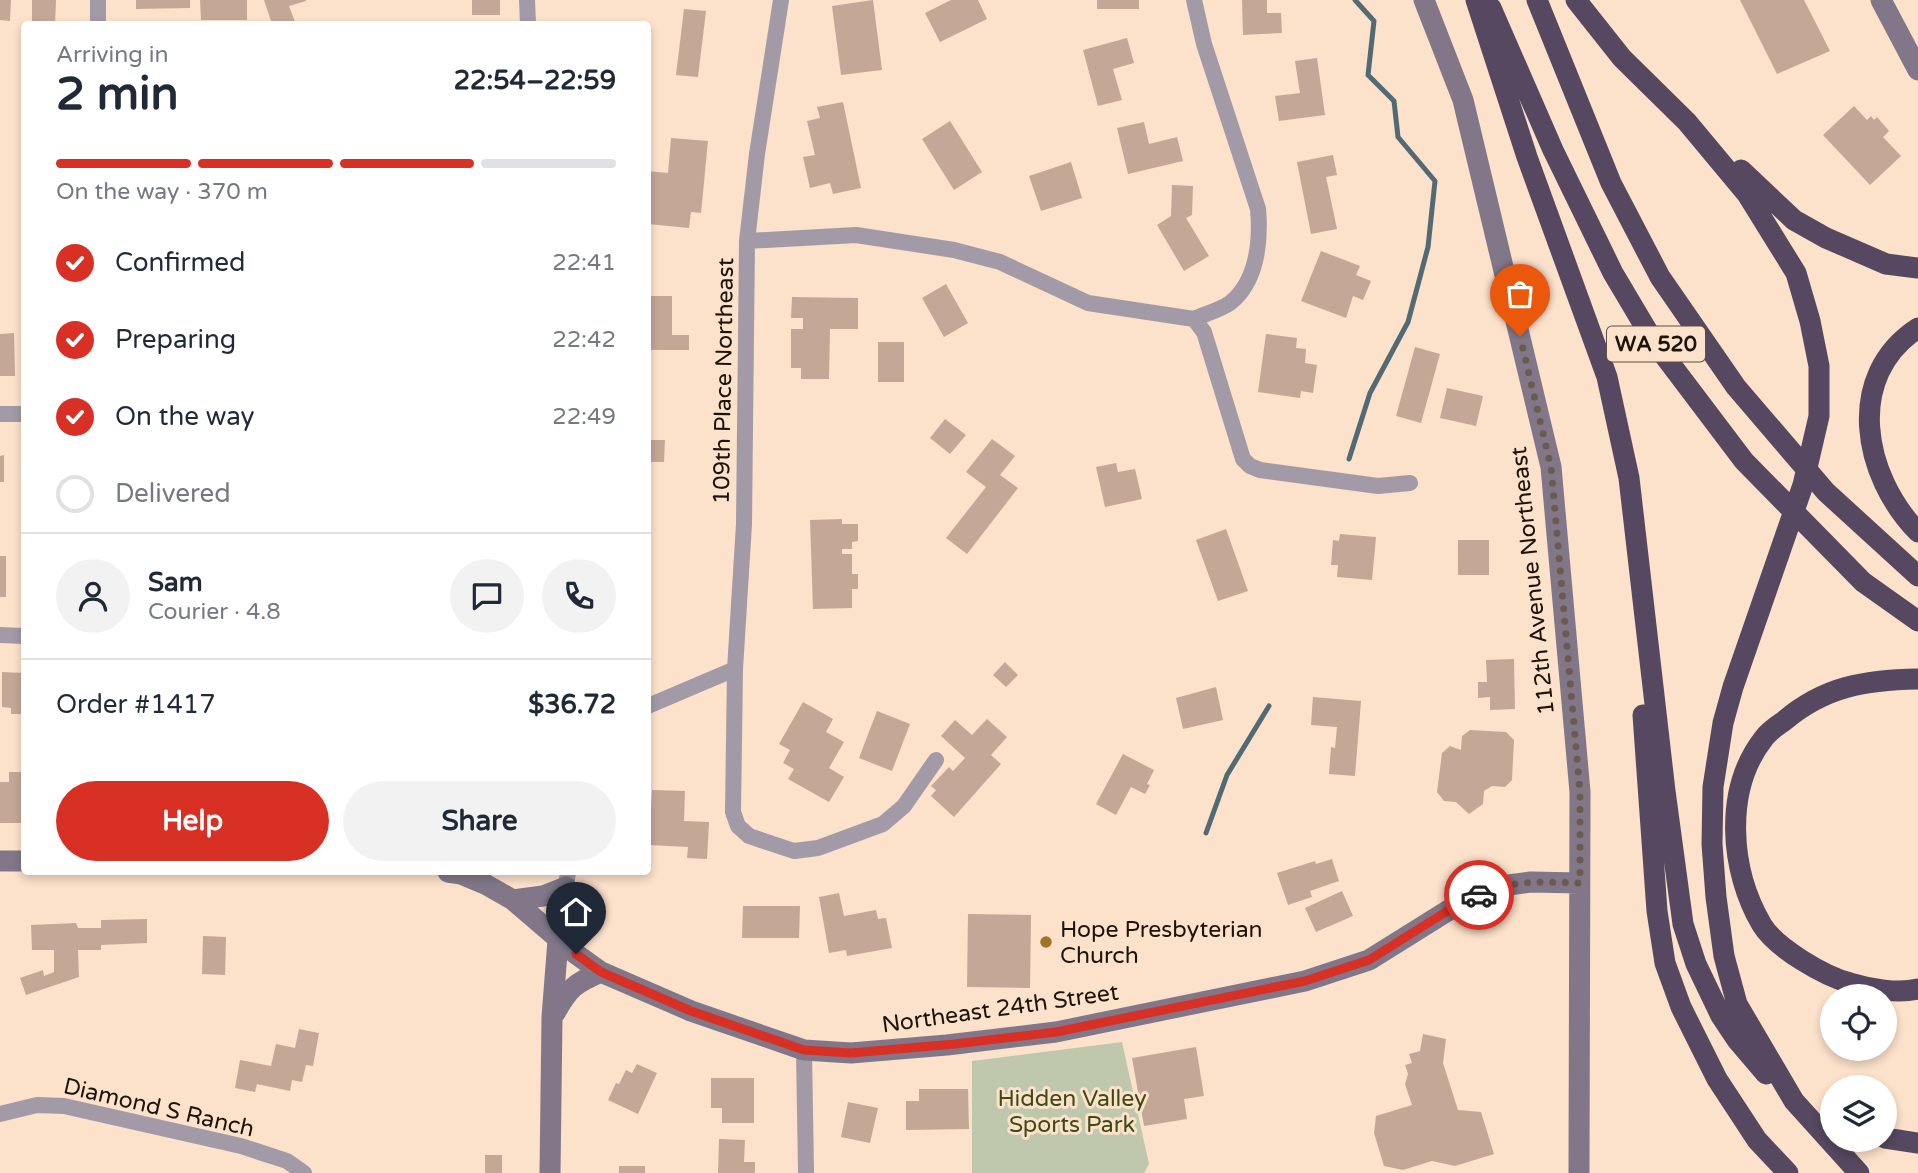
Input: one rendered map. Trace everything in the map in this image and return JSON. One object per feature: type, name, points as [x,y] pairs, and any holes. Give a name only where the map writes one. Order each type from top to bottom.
[{"type":"highway","points":[[1476,0],[1527,157],[1607,376],[1629,478],[1683,924],[1696,964],[1721,1016],[1737,1040],[1765,1073],[1820,1114]]},
{"type":"highway","name":"WA 520","points":[[1488,0],[1553,150],[1613,273],[1654,342],[1744,461],[1863,582],[1918,621]]},
{"type":"highway","name":"WA 520","points":[[1537,0],[1611,183],[1660,277],[1736,387],[1817,482],[1918,576]]},
{"type":"highway","points":[[1576,0],[1622,58],[1794,220],[1826,238],[1886,264],[1918,268]]},
{"type":"highway","points":[[1687,122],[1747,194],[1796,274],[1810,321],[1819,366],[1819,416],[1803,485],[1726,711],[1713,787],[1712,844],[1724,956],[1737,1004],[1794,1101],[1859,1173]]},
{"type":"highway","points":[[1918,328],[1904,337],[1880,368],[1867,416],[1874,461],[1907,521],[1918,532]]},
{"type":"highway","points":[[1636,542],[1644,740],[1657,911],[1665,963],[1681,1007],[1717,1079],[1757,1140],[1788,1173]]},
{"type":"highway","points":[[1918,680],[1869,682],[1837,689],[1799,708],[1764,737],[1745,771],[1735,815],[1737,848],[1744,886],[1763,927],[1801,960],[1836,979],[1865,988],[1910,991],[1918,989]]},
{"type":"highway","points":[[1897,1140],[1918,1143]]},
{"type":"main road","name":"112th Avenue Northeast","points":[[1424,0],[1464,100],[1551,467],[1580,792],[1579,1173]]},
{"type":"main road","points":[[1881,0],[1918,70]]},
{"type":"main road","points":[[0,861],[21,861]]},
{"type":"main road","name":"Northeast 24th Street","points":[[463,875],[513,900],[558,940],[601,972],[691,1011],[804,1050],[851,1053],[1056,1032],[1305,981],[1369,960],[1449,910],[1494,887],[1531,882],[1580,883]]},
{"type":"main road","points":[[513,900],[543,896],[567,879]]},
{"type":"main road","points":[[550,1173],[552,1017],[558,940]]},
{"type":"main road","points":[[552,1017],[566,992],[601,972]]},
{"type":"street","points":[[98,0],[98,21]]},
{"type":"street","points":[[527,0],[527,21]]},
{"type":"street","name":"109th Place Northeast","points":[[781,0],[757,154],[747,241],[744,524],[735,669],[733,812],[738,826],[750,836],[794,851],[818,848],[883,824],[904,806],[936,760]]},
{"type":"street","points":[[747,241],[856,235],[954,250],[1000,262],[1088,303],[1194,319],[1230,303],[1247,283],[1260,233],[1258,209],[1204,44],[1194,0]]},
{"type":"street","points":[[1194,319],[1204,332],[1243,459],[1250,466],[1260,470],[1378,486],[1409,483]]},
{"type":"street","points":[[0,414],[21,414]]},
{"type":"street","points":[[0,635],[21,636]]},
{"type":"street","points":[[651,705],[735,669]]},
{"type":"street","points":[[558,940],[567,879]]},
{"type":"street","points":[[804,1050],[806,1173]]},
{"type":"street","name":"Diamond S Ranch","points":[[0,1114],[37,1105],[64,1106],[241,1146],[286,1161],[304,1173]]},
{"type":"green space","name":"Hidden Valley Sports Park","points":[[1122,1042],[1149,1164],[1144,1173],[972,1173],[972,1061]]},
{"type":"building","points":[[0,0],[11,0],[10,21],[0,20]]},
{"type":"building","points":[[32,0],[56,0],[55,21],[32,21]]},
{"type":"building","points":[[136,0],[190,0],[190,8],[136,9]]},
{"type":"building","points":[[200,0],[247,0],[247,20],[201,20]]},
{"type":"building","points":[[264,0],[306,0],[289,6],[295,21],[271,21]]},
{"type":"building","points":[[472,0],[500,0],[500,15],[472,15]]},
{"type":"building","points":[[873,0],[882,70],[841,75],[832,6]]},
{"type":"building","points":[[951,0],[978,0],[987,19],[940,42],[925,13]]},
{"type":"building","points":[[1097,0],[1139,0],[1139,9],[1097,9]]},
{"type":"building","points":[[1242,0],[1267,0],[1267,13],[1281,13],[1282,33],[1243,35]]},
{"type":"building","points":[[1740,0],[1804,0],[1830,51],[1777,74]]},
{"type":"building","points":[[684,9],[706,11],[698,77],[676,75]]},
{"type":"building","points":[[1127,38],[1134,63],[1113,69],[1122,100],[1098,106],[1083,50]]},
{"type":"building","points":[[1317,58],[1325,115],[1279,121],[1275,96],[1300,93],[1295,61]]},
{"type":"building","points":[[843,102],[861,188],[833,194],[830,183],[810,188],[803,157],[815,155],[807,121],[820,118],[817,107]]},
{"type":"building","points":[[1854,106],[1867,120],[1871,116],[1874,120],[1877,117],[1889,131],[1883,137],[1901,156],[1870,185],[1823,135]]},
{"type":"building","points":[[950,121],[982,172],[954,190],[922,139]]},
{"type":"building","points":[[1144,122],[1149,144],[1177,137],[1183,161],[1128,174],[1117,128]]},
{"type":"building","points":[[671,138],[708,141],[701,213],[691,212],[689,228],[651,224],[651,171],[668,173]]},
{"type":"building","points":[[1333,155],[1337,175],[1326,177],[1337,229],[1311,234],[1297,162]]},
{"type":"building","points":[[1071,162],[1082,198],[1041,211],[1029,176]]},
{"type":"building","points":[[1172,185],[1193,186],[1192,215],[1186,218],[1209,256],[1184,271],[1157,225],[1171,216]]},
{"type":"building","points":[[1321,251],[1360,266],[1356,275],[1371,281],[1363,300],[1353,296],[1346,318],[1301,301]]},
{"type":"building","points":[[946,284],[968,323],[944,337],[922,298]]},
{"type":"building","points":[[651,296],[672,296],[672,335],[689,335],[689,350],[651,350]]},
{"type":"building","points":[[792,297],[858,298],[858,329],[830,329],[829,379],[801,379],[801,368],[791,368],[791,329],[803,329],[803,318],[791,318]]},
{"type":"building","points":[[14,333],[15,376],[0,376],[0,334]]},
{"type":"building","points":[[1266,334],[1297,338],[1296,348],[1306,349],[1305,363],[1317,365],[1313,393],[1301,391],[1300,398],[1258,392]]},
{"type":"building","points":[[878,342],[904,342],[904,382],[878,382]]},
{"type":"building","points":[[1415,347],[1440,354],[1421,423],[1396,416]]},
{"type":"building","points":[[1447,388],[1483,396],[1476,426],[1440,418]]},
{"type":"building","points":[[945,419],[966,435],[950,454],[930,438]]},
{"type":"building","points":[[992,439],[1015,456],[1000,475],[1018,488],[967,554],[946,538],[986,487],[966,472]]},
{"type":"building","points":[[651,440],[665,440],[664,462],[651,462]]},
{"type":"building","points":[[4,455],[4,482],[0,482],[0,456]]},
{"type":"building","points":[[1116,463],[1118,472],[1135,469],[1142,499],[1105,507],[1096,467]]},
{"type":"building","points":[[842,519],[842,524],[858,524],[858,541],[852,542],[852,549],[842,549],[842,554],[852,554],[852,574],[858,574],[858,589],[852,589],[852,608],[813,609],[810,520]]},
{"type":"building","points":[[1226,529],[1248,591],[1218,601],[1196,540]]},
{"type":"building","points":[[1340,534],[1376,537],[1372,580],[1337,577],[1338,565],[1331,565],[1333,540],[1339,541]]},
{"type":"building","points":[[1458,540],[1489,540],[1489,575],[1458,575]]},
{"type":"building","points":[[0,556],[6,556],[6,597],[0,597]]},
{"type":"building","points":[[1514,659],[1515,709],[1490,710],[1490,697],[1478,698],[1478,682],[1487,682],[1486,660]]},
{"type":"building","points":[[1005,662],[1018,675],[1006,687],[993,675]]},
{"type":"building","points":[[2,672],[21,673],[21,714],[11,714],[11,708],[2,707]]},
{"type":"building","points":[[1216,687],[1223,720],[1183,729],[1176,698]]},
{"type":"building","points":[[1313,697],[1361,701],[1355,776],[1329,774],[1331,747],[1335,748],[1337,727],[1311,725]]},
{"type":"building","points":[[803,702],[833,719],[826,732],[844,742],[829,768],[844,777],[829,802],[788,779],[794,769],[783,763],[790,750],[779,744]]},
{"type":"building","points":[[877,711],[910,724],[892,771],[859,758]]},
{"type":"building","points":[[987,719],[1007,737],[991,755],[1001,764],[954,817],[931,796],[936,790],[931,786],[949,767],[953,771],[965,758],[941,736],[955,720],[972,735]]},
{"type":"building","points":[[1470,730],[1506,732],[1514,740],[1512,780],[1505,787],[1492,786],[1484,791],[1483,804],[1469,814],[1456,802],[1444,801],[1437,792],[1442,753],[1450,746],[1461,750],[1462,736]]},
{"type":"building","points":[[1123,754],[1154,770],[1145,794],[1131,787],[1116,815],[1096,804]]},
{"type":"building","points":[[9,772],[21,772],[21,823],[0,823],[0,782],[9,782]]},
{"type":"building","points":[[652,790],[685,791],[684,821],[709,822],[707,859],[687,858],[688,847],[651,845]]},
{"type":"building","points":[[1332,859],[1339,881],[1310,891],[1312,897],[1288,905],[1277,873],[1315,861],[1316,864]]},
{"type":"building","points":[[1342,891],[1353,916],[1316,932],[1305,908]]},
{"type":"building","points":[[839,893],[844,916],[876,910],[878,919],[886,918],[892,948],[847,956],[846,950],[829,953],[819,897]]},
{"type":"building","points":[[743,906],[800,906],[799,938],[742,938]]},
{"type":"building","points":[[968,914],[1031,915],[1030,988],[967,987]]},
{"type":"building","points":[[147,919],[147,943],[101,945],[101,950],[78,950],[79,977],[26,995],[20,978],[43,970],[44,976],[54,972],[54,950],[32,950],[31,925],[76,923],[78,928],[101,928],[101,920]]},
{"type":"building","points":[[203,936],[226,937],[225,975],[202,974]]},
{"type":"building","points":[[299,1029],[319,1033],[313,1066],[306,1065],[302,1082],[292,1080],[290,1091],[257,1084],[255,1092],[235,1088],[240,1060],[271,1066],[276,1044],[295,1048]]},
{"type":"building","points":[[1423,1034],[1446,1039],[1443,1063],[1458,1110],[1481,1112],[1494,1154],[1455,1166],[1432,1161],[1403,1170],[1384,1166],[1374,1133],[1376,1116],[1412,1105],[1405,1084],[1408,1074],[1405,1065],[1412,1063],[1409,1054],[1420,1051]]},
{"type":"building","points":[[1196,1047],[1204,1096],[1184,1099],[1187,1119],[1144,1126],[1132,1058]]},
{"type":"building","points":[[637,1064],[657,1073],[638,1114],[608,1100],[626,1070],[632,1073]]},
{"type":"building","points":[[711,1078],[754,1078],[754,1123],[722,1123],[722,1108],[711,1108]]},
{"type":"building","points":[[919,1089],[968,1089],[969,1129],[906,1130],[906,1101],[919,1101]]},
{"type":"building","points":[[848,1102],[878,1108],[870,1143],[841,1137]]},
{"type":"building","points":[[719,1139],[745,1140],[744,1162],[755,1162],[755,1173],[718,1173]]},
{"type":"building","points":[[485,1155],[502,1155],[502,1173],[485,1173]]},
{"type":"building","points":[[619,1166],[645,1166],[645,1173],[619,1173]]},
{"type":"waterway","points":[[1349,459],[1370,393],[1408,322],[1428,247],[1435,181],[1398,137],[1394,101],[1368,75],[1374,21],[1355,0]]},
{"type":"waterway","points":[[1206,833],[1227,775],[1269,706]]},
{"type":"way so far","points":[[1479,895],[1494,887],[1531,882],[1580,883],[1580,792],[1551,467],[1520,336]]},
{"type":"place","name":"Hope Presbyterian Church","points":[[1046,942]]},
{"type":"route","points":[[576,954],[601,972],[691,1011],[804,1050],[851,1053],[1056,1032],[1305,981],[1369,960],[1409,938],[1449,910],[1479,895]]}]
